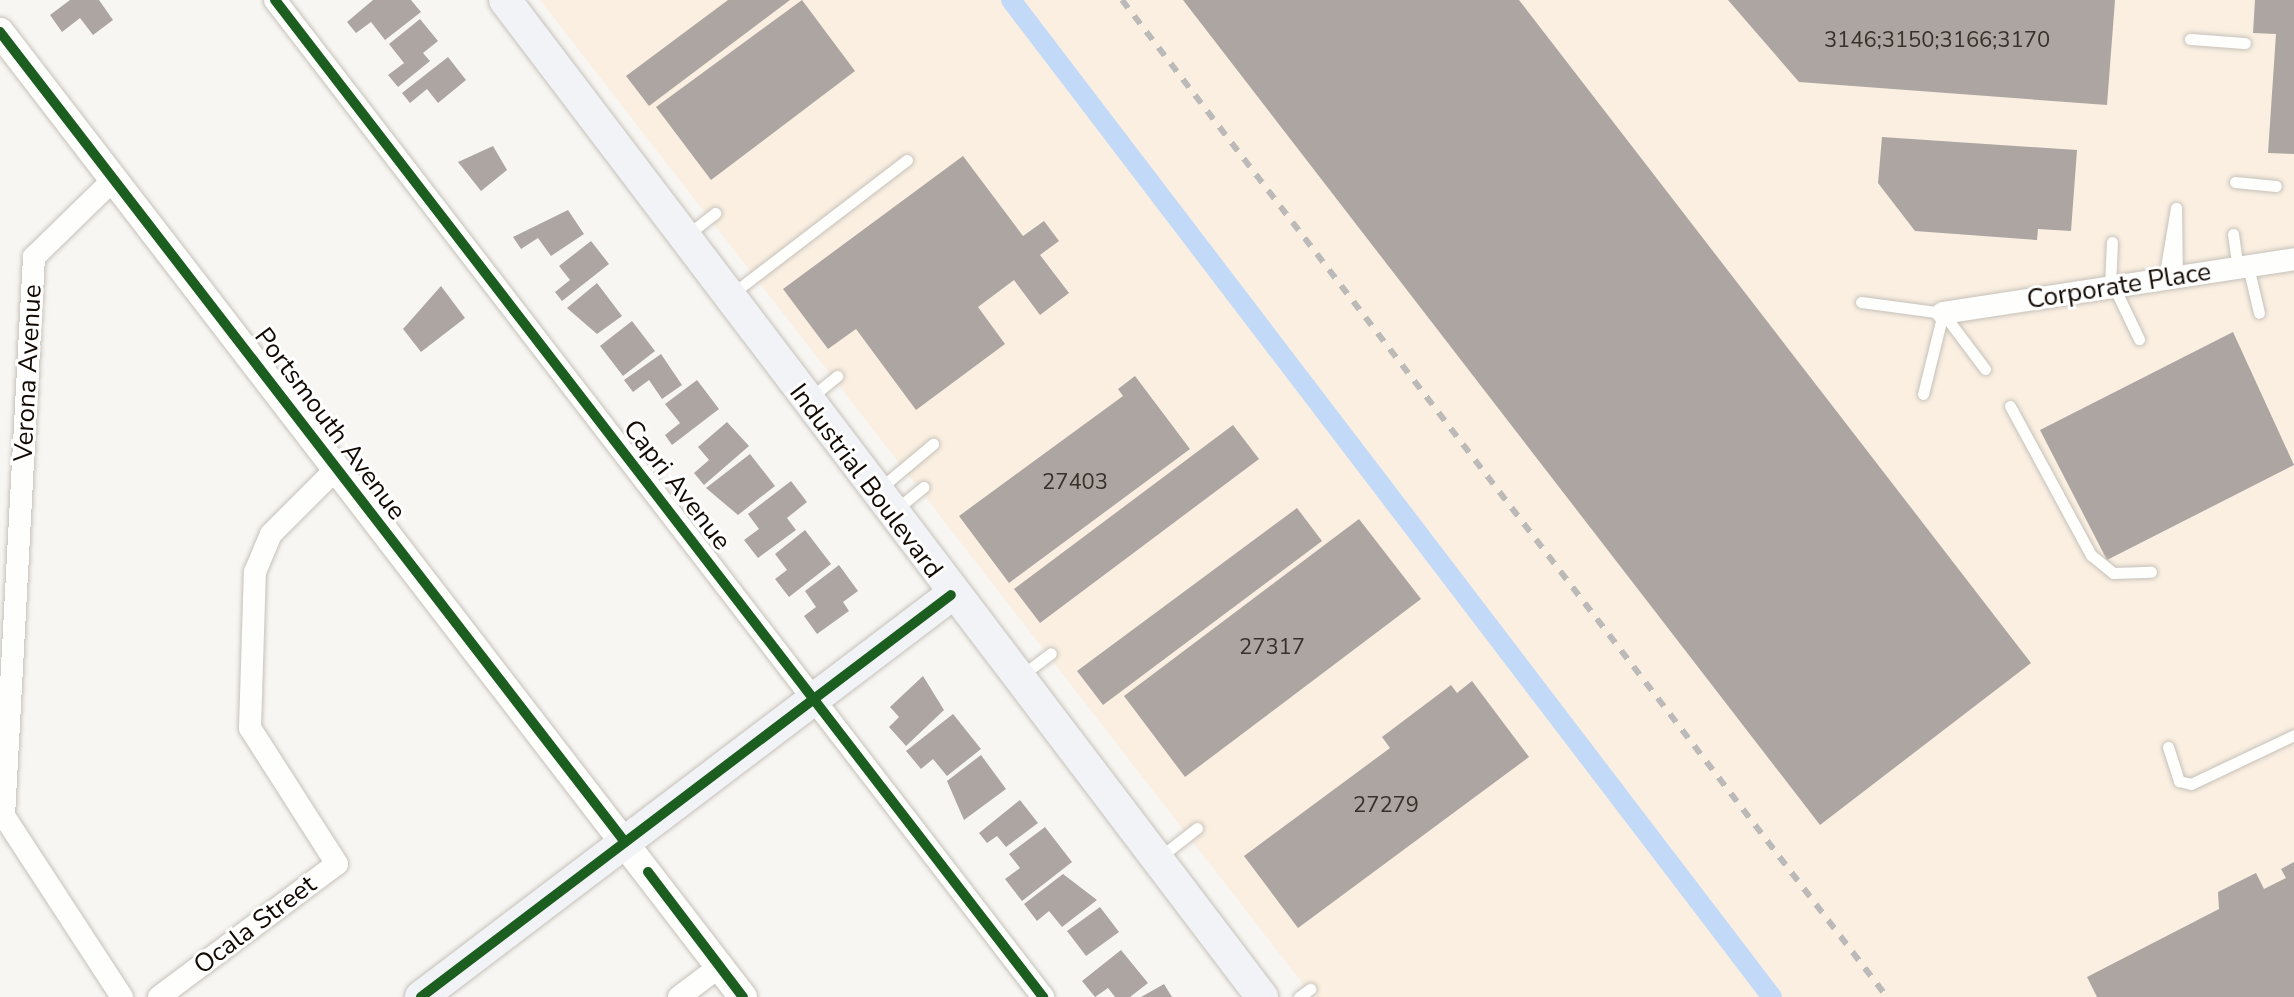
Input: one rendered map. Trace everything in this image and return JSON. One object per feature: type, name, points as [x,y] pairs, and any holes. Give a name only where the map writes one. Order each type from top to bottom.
[{"type":"main road","name":"Industrial Boulevard","points":[[505,0],[681,240],[1262,997]]},
{"type":"main road","points":[[421,997],[951,595]]},
{"type":"street","name":"Capri Avenue","points":[[275,0],[1043,997]]},
{"type":"street","name":"Portsmouth Avenue","points":[[0,32],[743,997]]},
{"type":"street","name":"Verona Avenue","points":[[114,179],[34,257],[4,816],[122,997]]},
{"type":"street","name":"Corporate Place","points":[[1943,313],[2294,259]]},
{"type":"street","name":"Ocala Street","points":[[159,997],[337,864],[250,728],[255,572],[271,534],[335,470]]},
{"type":"street","points":[[679,997],[719,967]]},
{"type":"lane","points":[[2190,39],[2245,43]]},
{"type":"lane","points":[[726,298],[907,160]]},
{"type":"lane","points":[[2235,182],[2276,186]]},
{"type":"lane","points":[[2170,278],[2176,208],[2170,278]]},
{"type":"lane","points":[[681,240],[715,213]]},
{"type":"lane","points":[[2233,234],[2259,313]]},
{"type":"lane","points":[[2112,242],[2112,286],[2139,339]]},
{"type":"lane","points":[[1861,302],[1943,313],[1985,369]]},
{"type":"lane","points":[[1923,394],[1943,313]]},
{"type":"lane","points":[[806,402],[837,376]]},
{"type":"lane","points":[[2010,406],[2091,555],[2113,573],[2151,572]]},
{"type":"lane","points":[[883,503],[933,444]]},
{"type":"lane","points":[[883,503],[924,487]]},
{"type":"lane","points":[[1017,679],[1051,653]]},
{"type":"lane","points":[[2168,747],[2179,781],[2191,784],[2294,735]]},
{"type":"lane","points":[[1156,860],[1197,828]]},
{"type":"lane","points":[[1299,997],[1310,989]]},
{"type":"shaded area","points":[[540,0],[2294,0],[2294,997],[1313,997]]},
{"type":"building","points":[[70,0],[99,0],[113,20],[93,35],[80,18],[62,32],[50,15]]},
{"type":"building","points":[[373,0],[411,0],[421,12],[385,40],[371,22],[356,33],[347,22]]},
{"type":"building","points":[[728,0],[790,0],[649,106],[626,76]]},
{"type":"building","points":[[802,0],[855,71],[711,180],[656,107]]},
{"type":"building","points":[[1183,0],[1519,0],[2031,663],[1820,825]]},
{"type":"building","points":[[1728,0],[2115,0],[2107,105],[1799,82]]},
{"type":"building","points":[[2255,0],[2294,0],[2294,154],[2268,153],[2276,34],[2253,33]]},
{"type":"building","points":[[420,19],[438,41],[423,53],[430,61],[398,87],[388,75],[404,63],[389,44]]},
{"type":"building","points":[[448,57],[466,80],[438,103],[427,89],[410,103],[402,93]]},
{"type":"building","points":[[1882,137],[2077,150],[2071,231],[2038,229],[2037,240],[1915,231],[1878,183]]},
{"type":"building","points":[[493,146],[507,170],[481,191],[458,162]]},
{"type":"building","points":[[963,156],[1023,236],[1044,221],[1059,241],[1040,255],[1069,293],[1040,315],[1014,280],[978,307],[1005,344],[916,410],[856,329],[828,349],[783,289]]},
{"type":"building","points":[[568,210],[584,234],[551,256],[538,238],[521,249],[513,237]]},
{"type":"building","points":[[591,241],[609,264],[562,301],[555,292],[570,280],[559,266]]},
{"type":"building","points":[[597,283],[622,316],[597,334],[567,308]]},
{"type":"building","points":[[441,286],[465,318],[421,352],[403,329]]},
{"type":"building","points":[[632,321],[655,351],[623,376],[600,346]]},
{"type":"building","points":[[2233,332],[2294,465],[2107,560],[2040,430]]},
{"type":"building","points":[[661,354],[682,385],[662,399],[649,380],[633,392],[624,380]]},
{"type":"building","points":[[1135,376],[1190,449],[1009,583],[959,516],[1123,396],[1118,389]]},
{"type":"building","points":[[697,380],[719,409],[672,445],[665,435],[680,423],[665,404]]},
{"type":"building","points":[[727,422],[749,446],[704,485],[694,473],[709,460],[698,447]]},
{"type":"building","points":[[1233,425],[1259,459],[1040,623],[1014,589]]},
{"type":"building","points":[[750,454],[775,486],[738,515],[706,488]]},
{"type":"building","points":[[791,481],[807,502],[787,518],[796,530],[758,558],[744,540],[759,529],[748,514]]},
{"type":"building","points":[[1297,508],[1322,541],[1103,705],[1077,671]]},
{"type":"building","points":[[1359,519],[1421,599],[1185,777],[1124,696]]},
{"type":"building","points":[[805,530],[831,564],[789,597],[775,579],[787,570],[775,554]]},
{"type":"building","points":[[839,565],[858,591],[843,602],[849,611],[817,634],[804,616],[816,607],[805,591]]},
{"type":"building","points":[[923,676],[944,710],[906,746],[889,727],[899,717],[890,707]]},
{"type":"building","points":[[1472,681],[1529,757],[1298,928],[1244,856],[1390,748],[1382,737],[1451,685],[1457,693]]},
{"type":"building","points":[[953,714],[981,749],[947,776],[933,759],[921,769],[906,751]]},
{"type":"building","points":[[981,755],[1006,789],[964,820],[947,781]]},
{"type":"building","points":[[1020,800],[1038,823],[1006,847],[997,836],[987,843],[979,833]]},
{"type":"building","points":[[1045,827],[1072,862],[1022,901],[1005,879],[1020,868],[1009,854]]},
{"type":"building","points":[[2294,862],[2294,997],[2097,997],[2087,977],[2219,909],[2218,892],[2256,873],[2264,889],[2286,878],[2281,869]]},
{"type":"building","points":[[1063,874],[1097,900],[1062,927],[1049,911],[1037,921],[1024,904]]},
{"type":"building","points":[[1100,907],[1119,932],[1086,956],[1067,931]]},
{"type":"building","points":[[1121,950],[1148,983],[1130,997],[1115,997],[1108,988],[1095,997],[1082,981]]},
{"type":"building","points":[[1164,984],[1172,997],[1141,997]]},
{"type":"waterway","points":[[1011,0],[1772,997]]},
{"type":"railway","points":[[1122,0],[1887,997]]},
{"type":"cycle path","points":[[275,0],[1043,997]]},
{"type":"cycle path","points":[[0,32],[625,842]]},
{"type":"cycle path","points":[[421,997],[951,595]]},
{"type":"cycle path","points":[[648,872],[743,997]]}]
